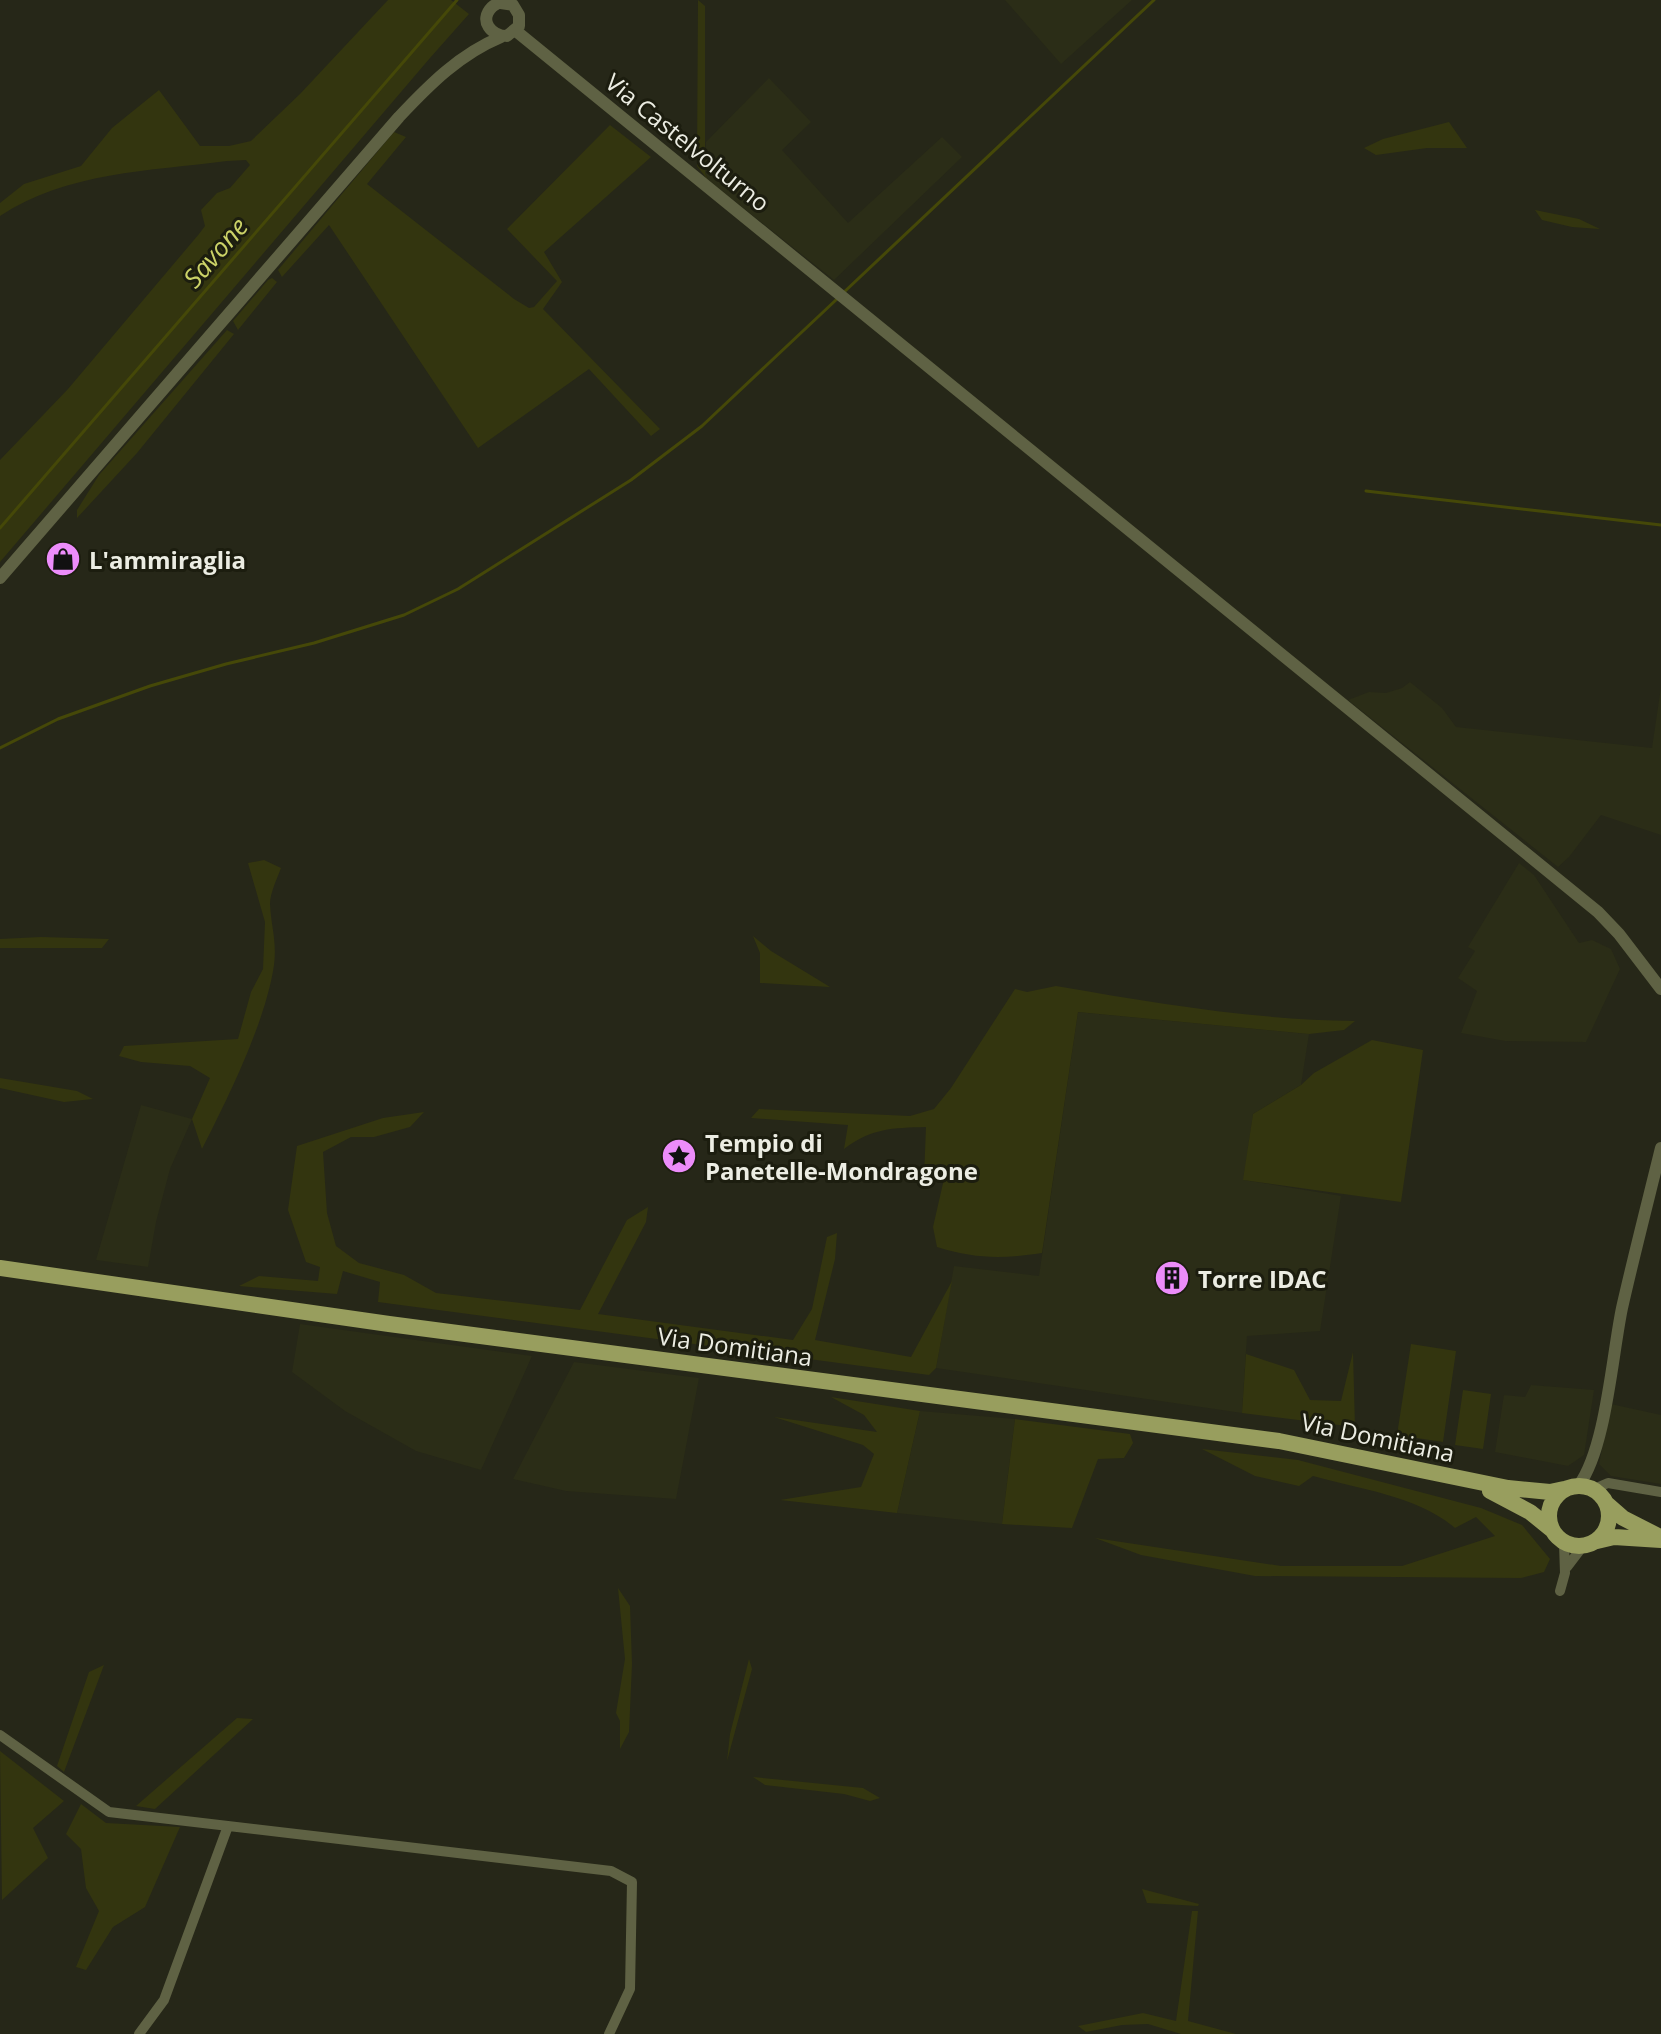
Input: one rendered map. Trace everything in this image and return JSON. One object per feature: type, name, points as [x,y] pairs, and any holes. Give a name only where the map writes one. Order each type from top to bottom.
[{"type":"main road","name":"Via Domitiana","points":[[0,1268],[389,1324],[1279,1441],[1533,1491],[1579,1488]]},
{"type":"main road","name":"Via Domitiana","points":[[1463,1479],[1512,1501],[1551,1529],[1564,1543]]},
{"type":"main road","points":[[1551,1529],[1549,1511],[1552,1502],[1579,1488],[1661,1539]]},
{"type":"main road","points":[[1590,1543],[1603,1535],[1609,1520],[1607,1504]]},
{"type":"main road","points":[[1564,1543],[1590,1543],[1614,1537],[1661,1539]]},
{"type":"street","points":[[460,58],[477,47],[516,31],[524,0]]},
{"type":"street","points":[[0,578],[399,117],[460,58],[487,23],[491,3],[513,5],[519,15]]},
{"type":"street","points":[[487,23],[490,31],[501,37]]},
{"type":"street","name":"Via Castelvolturno","points":[[516,31],[1598,912],[1661,989]]},
{"type":"street","points":[[1579,1488],[1597,1444],[1622,1309],[1661,1148]]},
{"type":"street","points":[[1579,1488],[1608,1483],[1661,1492]]},
{"type":"street","points":[[1564,1543],[1565,1573]]},
{"type":"street","points":[[1560,1591],[1571,1559],[1590,1543]]},
{"type":"street","points":[[0,1735],[109,1812],[599,1868],[632,1882],[630,1989],[609,2034]]},
{"type":"street","points":[[139,2034],[164,2000],[228,1826]]},
{"type":"shaded area","points":[[388,0],[451,0],[469,14],[0,562],[0,460],[68,389],[199,234],[205,226],[201,210],[217,193],[230,188],[250,165],[246,160],[227,161],[109,176],[52,190],[0,216],[0,203],[24,184],[81,166],[112,128],[159,90],[200,146],[229,146],[251,141]]},
{"type":"shaded area","points":[[698,0],[705,6],[705,173],[708,180],[697,166]]},
{"type":"shaded area","points":[[1005,0],[1132,0],[1061,64]]},
{"type":"shaded area","points":[[769,78],[811,122],[782,150],[848,223],[942,137],[962,157],[834,280],[708,180],[705,173],[706,142]]},
{"type":"shaded area","points":[[1449,122],[1467,148],[1427,148],[1376,155],[1364,148],[1383,139]]},
{"type":"shaded area","points":[[610,125],[651,157],[544,252],[562,282],[543,309],[660,429],[651,436],[589,369],[478,448],[329,225],[282,277],[278,270],[394,132],[406,137],[367,184],[514,299],[529,308],[534,307],[557,281],[507,229]]},
{"type":"shaded area","points":[[1535,210],[1579,219],[1600,229],[1542,220]]},
{"type":"shaded area","points":[[272,278],[277,282],[238,330],[233,321]]},
{"type":"shaded area","points":[[227,330],[234,334],[137,453],[77,518],[77,510],[99,475]]},
{"type":"shaded area","points":[[1410,682],[1442,708],[1456,727],[1652,748],[1661,687],[1661,835],[1601,815],[1558,867],[1348,700],[1369,692],[1386,693]]},
{"type":"shaded area","points":[[264,860],[281,868],[270,900],[275,956],[270,987],[245,1059],[202,1149],[192,1119],[210,1078],[190,1066],[141,1062],[119,1056],[124,1046],[238,1039],[251,992],[263,969],[265,922],[248,863]]},
{"type":"shaded area","points":[[1519,863],[1534,875],[1579,943],[1592,940],[1611,949],[1620,969],[1586,1042],[1505,1041],[1461,1033],[1477,991],[1458,978],[1475,951],[1468,947]]},
{"type":"shaded area","points":[[753,936],[771,951],[830,987],[760,983],[760,953]]},
{"type":"shaded area","points":[[0,939],[109,939],[102,948],[0,948]]},
{"type":"shaded area","points":[[1056,986],[1242,1014],[1355,1021],[1344,1030],[1309,1034],[1078,1012],[1042,1253],[989,1257],[937,1247],[933,1227],[944,1179],[924,1177],[926,1127],[883,1130],[844,1149],[848,1125],[751,1118],[759,1109],[910,1116],[934,1109],[1015,989],[1027,992]]},
{"type":"shaded area","points":[[1078,1012],[1309,1034],[1301,1085],[1253,1114],[1244,1180],[1341,1196],[1320,1331],[1247,1336],[1242,1413],[936,1368],[954,1266],[1039,1276]]},
{"type":"shaded area","points":[[1372,1040],[1423,1050],[1401,1202],[1243,1180],[1253,1114],[1301,1085],[1314,1073]]},
{"type":"shaded area","points":[[0,1078],[77,1091],[93,1099],[64,1102],[0,1088]]},
{"type":"shaded area","points":[[141,1105],[192,1119],[170,1169],[148,1267],[96,1260]]},
{"type":"shaded area","points":[[424,1112],[410,1127],[374,1137],[351,1137],[323,1152],[327,1213],[336,1246],[359,1263],[404,1275],[436,1293],[580,1310],[627,1220],[648,1207],[646,1222],[598,1314],[793,1340],[812,1309],[827,1237],[837,1233],[835,1259],[815,1340],[911,1357],[952,1281],[936,1368],[929,1375],[378,1302],[380,1282],[343,1271],[337,1294],[239,1286],[259,1276],[318,1281],[320,1267],[306,1262],[288,1210],[297,1146],[383,1118]]},
{"type":"shaded area","points":[[300,1324],[532,1356],[481,1470],[416,1451],[345,1411],[292,1372]]},
{"type":"shaded area","points":[[1411,1344],[1456,1351],[1443,1442],[1397,1435]]},
{"type":"shaded area","points":[[1353,1352],[1355,1427],[1242,1413],[1246,1354],[1294,1370],[1310,1400],[1341,1401]]},
{"type":"shaded area","points":[[574,1362],[699,1378],[676,1499],[566,1491],[513,1479]]},
{"type":"shaded area","points":[[1531,1385],[1594,1390],[1584,1455],[1568,1466],[1495,1452],[1504,1395],[1525,1397]]},
{"type":"shaded area","points":[[1463,1390],[1491,1394],[1483,1449],[1455,1445]]},
{"type":"shaded area","points":[[831,1397],[920,1411],[897,1513],[780,1500],[861,1487],[874,1454],[863,1445],[774,1417],[877,1432],[864,1415]]},
{"type":"shaded area","points":[[1611,1404],[1661,1415],[1661,1484],[1611,1476],[1599,1464]]},
{"type":"shaded area","points":[[920,1411],[1015,1419],[1002,1524],[897,1513]]},
{"type":"shaded area","points":[[1015,1419],[1130,1434],[1133,1443],[1124,1458],[1098,1459],[1072,1528],[1002,1524]]},
{"type":"shaded area","points":[[1202,1449],[1298,1460],[1481,1508],[1522,1525],[1550,1559],[1544,1572],[1521,1578],[1255,1576],[1141,1555],[1095,1538],[1281,1566],[1402,1566],[1495,1536],[1476,1517],[1455,1528],[1424,1508],[1387,1495],[1313,1476],[1299,1486],[1255,1476]]},
{"type":"shaded area","points":[[618,1588],[630,1606],[632,1664],[629,1732],[620,1749],[620,1721],[616,1713],[625,1659]]},
{"type":"shaded area","points":[[749,1659],[752,1669],[727,1761],[730,1734]]},
{"type":"shaded area","points":[[104,1665],[64,1772],[57,1766],[89,1672]]},
{"type":"shaded area","points":[[237,1718],[253,1719],[155,1809],[136,1806]]},
{"type":"shaded area","points":[[0,1751],[64,1801],[33,1828],[48,1858],[2,1900]]},
{"type":"shaded area","points":[[753,1777],[863,1788],[880,1798],[870,1801],[844,1794],[765,1785]]},
{"type":"shaded area","points":[[81,1804],[106,1823],[180,1827],[145,1907],[113,1927],[86,1970],[76,1967],[99,1911],[86,1888],[81,1849],[66,1834]]},
{"type":"shaded area","points":[[1142,1889],[1199,1904],[1147,1903]]},
{"type":"shaded area","points":[[1192,1911],[1198,1911],[1188,2021],[1236,2034],[1181,2034],[1148,2024],[1086,2032],[1078,2026],[1143,2013],[1176,2021]]},
{"type":"waterway","name":"Savone","points":[[0,528],[457,0]]},
{"type":"waterway","points":[[842,294],[1154,0]]},
{"type":"waterway","points":[[0,748],[58,719],[150,686],[314,643],[404,615],[458,589],[631,480],[702,426],[837,299]]},
{"type":"waterway","points":[[1366,491],[1661,525]]},
{"type":"place","name":"L'ammiraglia","points":[[63,559]]},
{"type":"place","name":"Tempio di Panetelle-Mondragone","points":[[679,1156]]},
{"type":"place","name":"Torre IDAC","points":[[1172,1278]]}]
